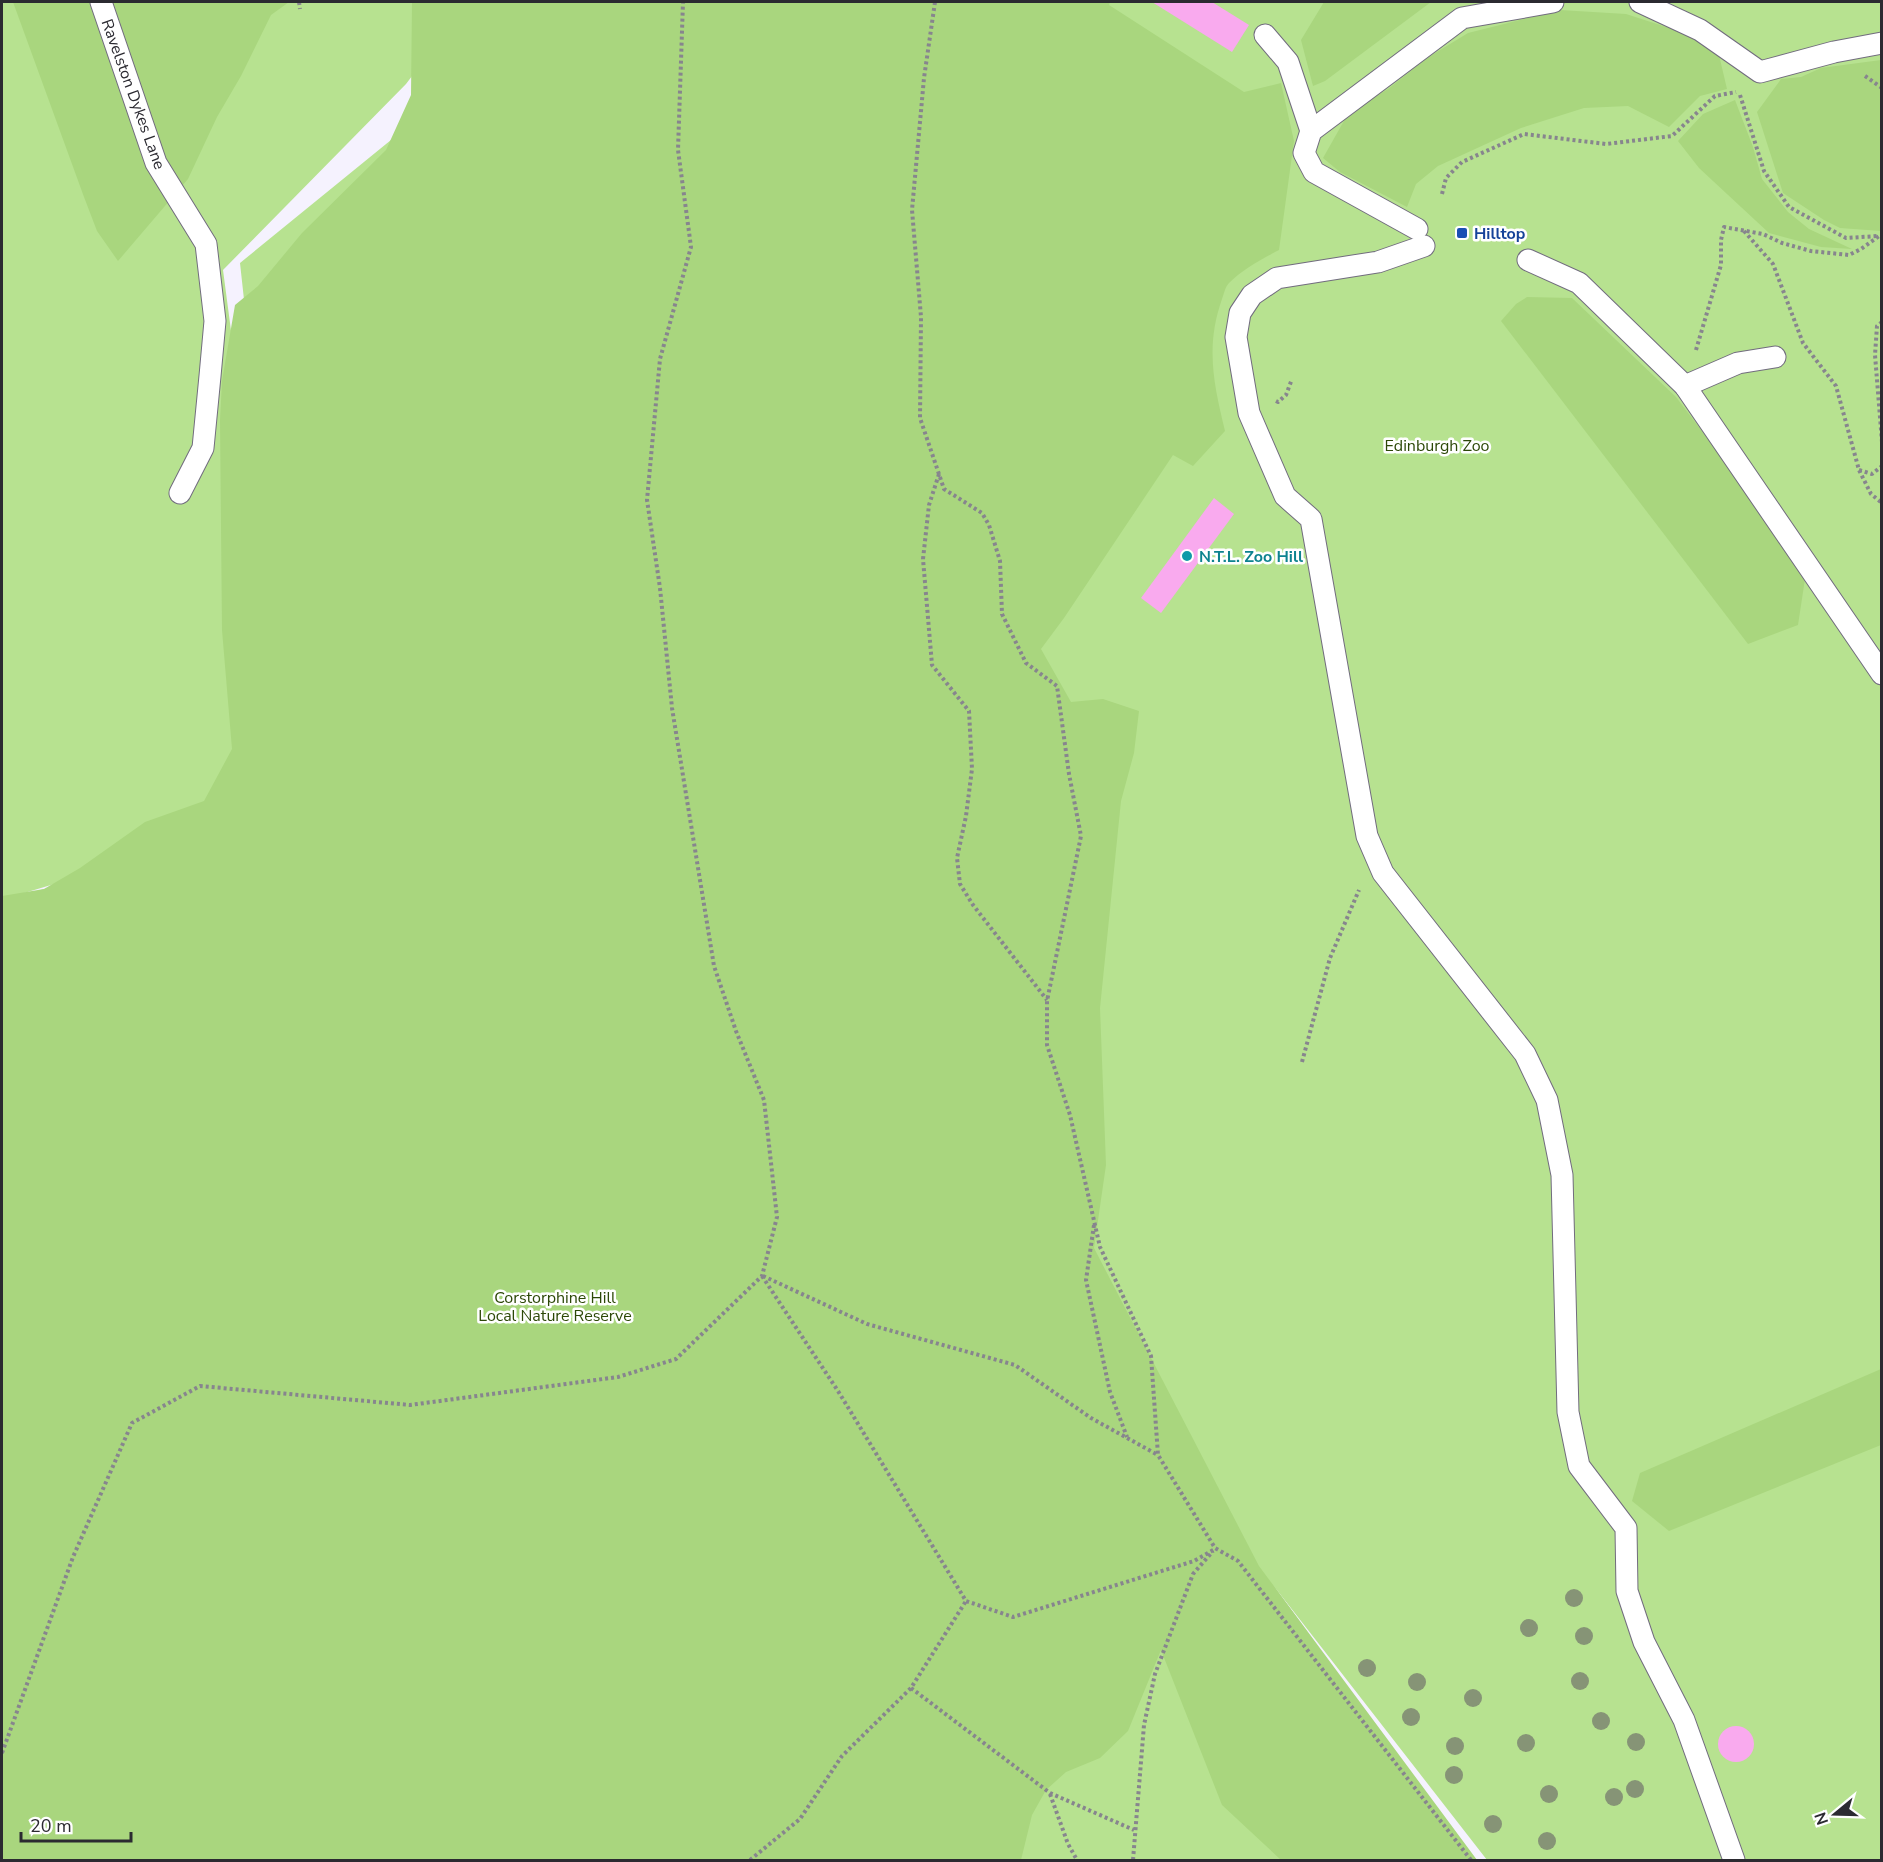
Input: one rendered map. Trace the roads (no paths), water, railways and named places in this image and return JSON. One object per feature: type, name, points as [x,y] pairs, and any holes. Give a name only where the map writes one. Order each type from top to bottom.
[{"type":"lane","name":"Ravelston Dykes Lane","points":[[101,2],[156,164],[206,244],[215,321],[203,448],[180,493]]},
{"type":"lane","points":[[1553,2],[1462,18],[1311,131],[1304,153],[1314,172],[1421,237],[1378,262],[1277,279],[1252,295],[1240,313],[1236,337],[1249,413],[1258,436],[1285,496],[1311,519],[1367,836],[1383,873],[1525,1054],[1548,1100],[1562,1174],[1568,1412],[1579,1466],[1626,1528],[1628,1591],[1644,1641],[1684,1720],[1734,1860]]},
{"type":"lane","points":[[1640,2],[1700,30],[1760,72],[1834,52],[1881,43]]},
{"type":"lane","points":[[1264,35],[1287,62],[1311,131]]},
{"type":"lane","points":[[1528,260],[1578,283],[1685,386],[1881,674]]},
{"type":"lane","points":[[1685,386],[1738,363],[1775,357]]},
{"type":"place","name":"Hilltop","points":[[1462,233]]},
{"type":"place","name":"N.T.L. Zoo Hill","points":[[1187,556]]},
{"type":"park label","name":"Edinburgh Zoo","points":[[1437,445]]},
{"type":"park label","name":"Corstorphine Hill Local Nature Reserve","points":[[555,1306]]}]
